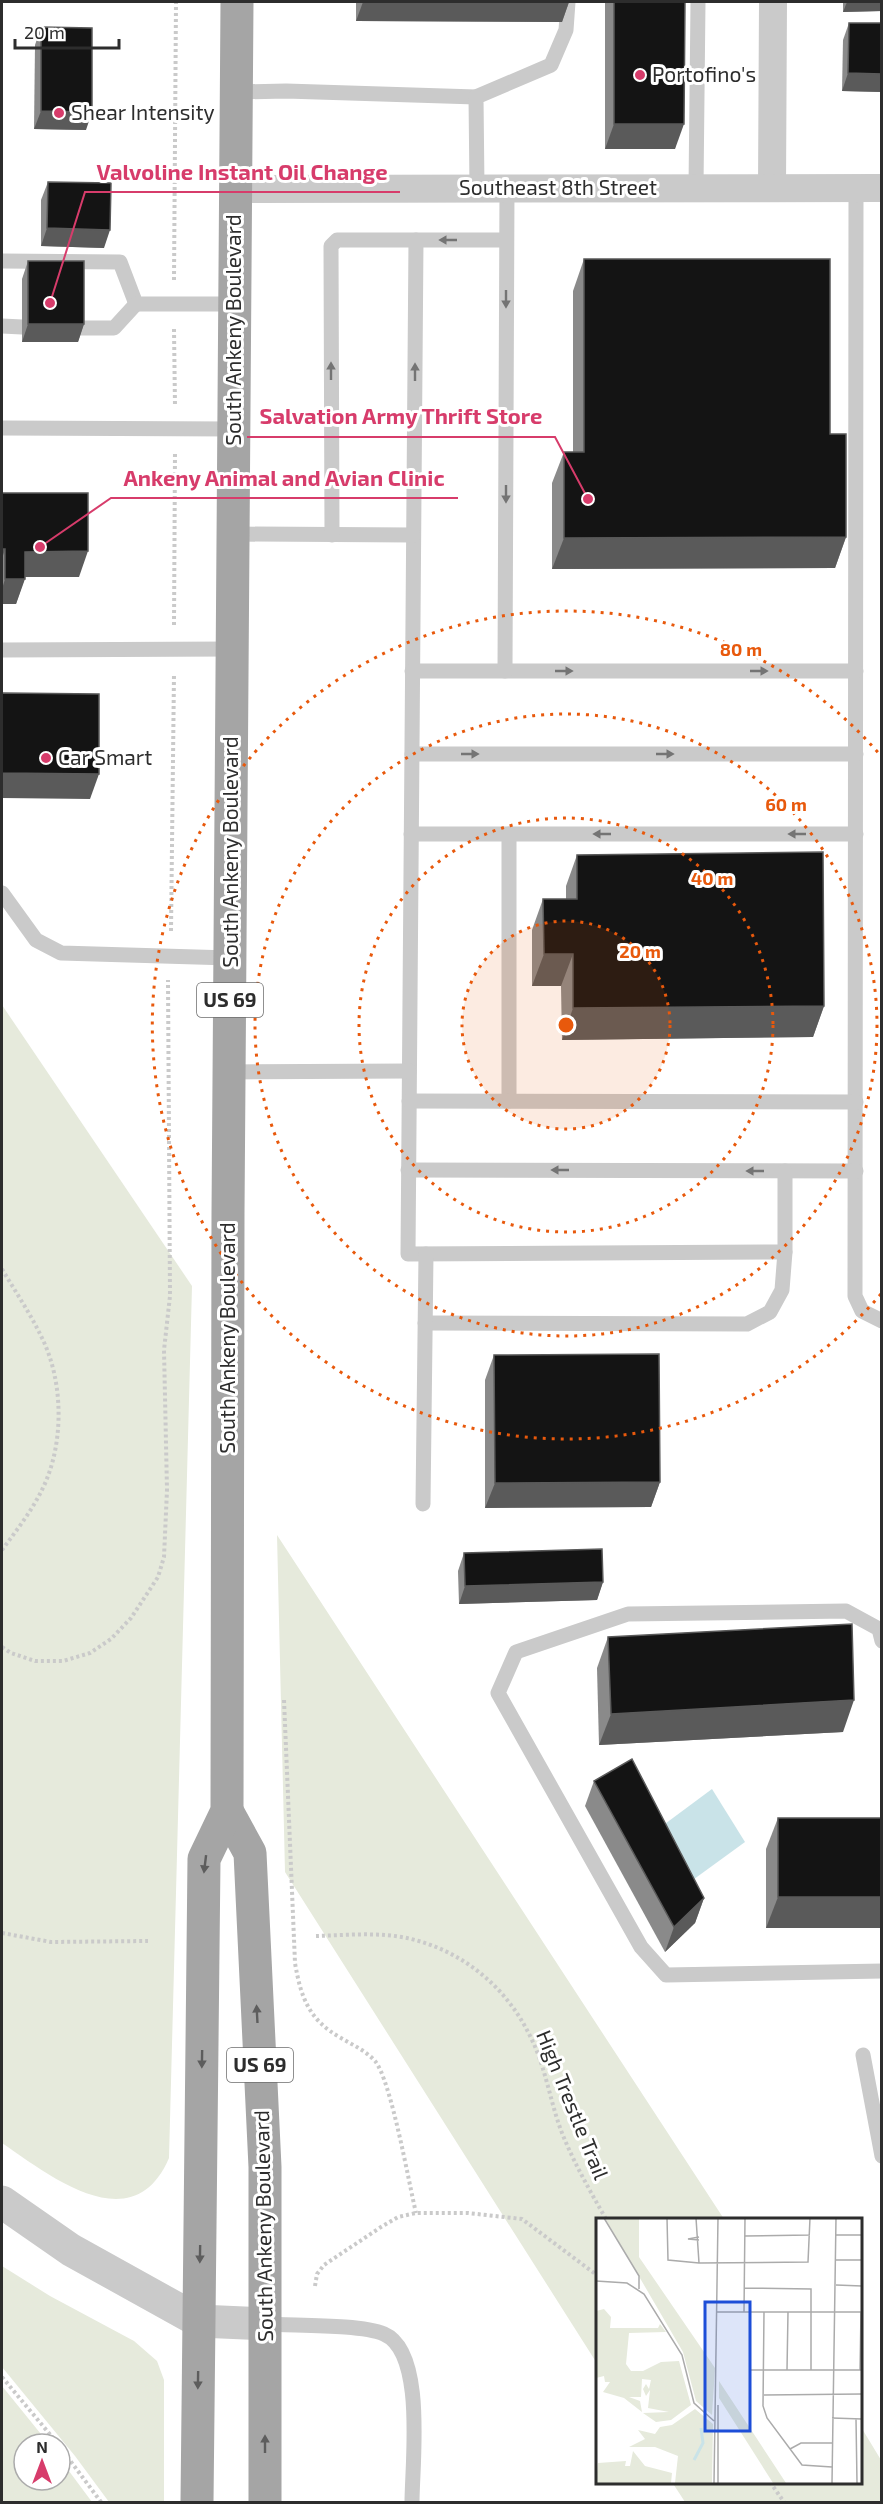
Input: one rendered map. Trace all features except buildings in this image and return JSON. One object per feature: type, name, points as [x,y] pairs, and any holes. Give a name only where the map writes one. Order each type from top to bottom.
[{"type":"main road","name":"South Ankeny Boulevard","points":[[197,2502],[204,1859],[227,1811],[233,304],[237,2]]},
{"type":"main road","name":"South Ankeny Boulevard","points":[[227,1811],[250,1853],[265,2167],[265,2502]]},
{"type":"street","points":[[772,186],[773,2]]},
{"type":"street","name":"Southeast 8th Street","points":[[235,189],[772,186],[869,188]]},
{"type":"street","points":[[2,2202],[71,2250],[199,2321],[266,2324]]},
{"type":"lane","points":[[236,92],[285,91],[476,97],[551,65],[567,30],[568,2]]},
{"type":"lane","points":[[696,187],[698,2]]},
{"type":"lane","points":[[476,97],[477,188]]},
{"type":"lane","points":[[505,671],[507,188]]},
{"type":"lane","points":[[869,188],[856,671],[855,1296],[862,1311],[882,1321]]},
{"type":"lane","points":[[332,535],[331,246],[337,240],[506,240]]},
{"type":"lane","points":[[416,240],[408,1254],[785,1252]]},
{"type":"lane","points":[[2,261],[120,262],[136,304]]},
{"type":"lane","points":[[78,328],[114,328],[136,304],[233,304]]},
{"type":"lane","points":[[2,326],[22,327]]},
{"type":"lane","points":[[2,428],[233,429]]},
{"type":"lane","points":[[233,534],[414,535]]},
{"type":"lane","points":[[2,650],[232,649]]},
{"type":"lane","points":[[412,671],[856,671]]},
{"type":"lane","points":[[412,754],[856,754]]},
{"type":"lane","points":[[411,834],[856,834]]},
{"type":"lane","points":[[509,834],[509,1101]]},
{"type":"lane","points":[[2,893],[36,940],[61,953],[230,958]]},
{"type":"lane","points":[[229,1072],[409,1071]]},
{"type":"lane","points":[[409,1101],[856,1102]]},
{"type":"lane","points":[[408,1170],[856,1171]]},
{"type":"lane","points":[[425,1323],[747,1324],[770,1312],[782,1290],[785,1252],[785,1171]]},
{"type":"lane","points":[[423,1504],[426,1254]]},
{"type":"lane","points":[[882,1641],[879,1629],[846,1611],[628,1614],[516,1652],[498,1693],[641,1947],[666,1975],[882,1971]]},
{"type":"lane","points":[[863,2055],[882,2156]]},
{"type":"lane","points":[[266,2324],[364,2330],[385,2334],[402,2350],[410,2375],[413,2403],[412,2502]]},
{"type":"path","points":[[2,1647],[35,1661],[63,1661],[90,1653],[111,1639],[131,1618],[158,1577],[164,1557],[166,1490],[164,1350],[170,1296],[168,987],[171,955],[174,650],[177,2]]},
{"type":"path","points":[[2,1269],[42,1338],[58,1386],[58,1434],[48,1476],[25,1519],[2,1550]]},
{"type":"path","points":[[284,1700],[295,1963],[300,1992],[310,2012],[323,2027],[360,2049],[376,2062],[389,2097],[416,2213]]},
{"type":"path","points":[[2,1933],[51,1942],[148,1941]]},
{"type":"path","name":"High Trestle Trail","points":[[316,1936],[370,1935],[407,1938],[450,1951],[482,1973],[511,2004],[531,2038],[562,2132],[578,2170],[605,2218]]},
{"type":"path","points":[[315,2286],[316,2274],[324,2265],[398,2217],[416,2213],[468,2213],[522,2219],[596,2274]]},
{"type":"path","points":[[2,2377],[48,2432]]},
{"type":"path","points":[[72,2463],[101,2502]]},
{"type":"path","points":[[771,2483],[784,2502]]},
{"type":"shaded area","points":[[2,1005],[192,1286],[169,2158],[153,2183],[134,2196],[113,2199],[90,2194],[66,2184],[2,2143]]},
{"type":"shaded area","points":[[277,1535],[723,2218],[596,2218],[596,2362],[285,1872]]},
{"type":"shaded area","points":[[2,2266],[50,2296],[134,2341],[157,2361],[164,2380],[164,2502],[109,2502],[72,2452],[72,2432],[55,2432],[2,2367]]},
{"type":"shaded area","points":[[2,2386],[39,2432],[12,2432],[12,2492],[72,2492],[72,2475],[92,2502],[2,2502]]},
{"type":"shaded area","points":[[862,2429],[881,2460],[881,2502],[685,2502],[673,2483],[862,2483]]},
{"type":"water","points":[[712,1789],[745,1842],[679,1890],[650,1835]]},
{"type":"place","name":"Portofino's","points":[[640,75]]},
{"type":"place","name":"Shear Intensity","points":[[59,113]]},
{"type":"place","name":"Valvoline Instant Oil Change","points":[[50,303]]},
{"type":"place","name":"Salvation Army Thrift Store","points":[[588,499]]},
{"type":"place","name":"Ankeny Animal and Avian Clinic","points":[[40,547]]},
{"type":"place","name":"Car Smart","points":[[46,758]]}]
